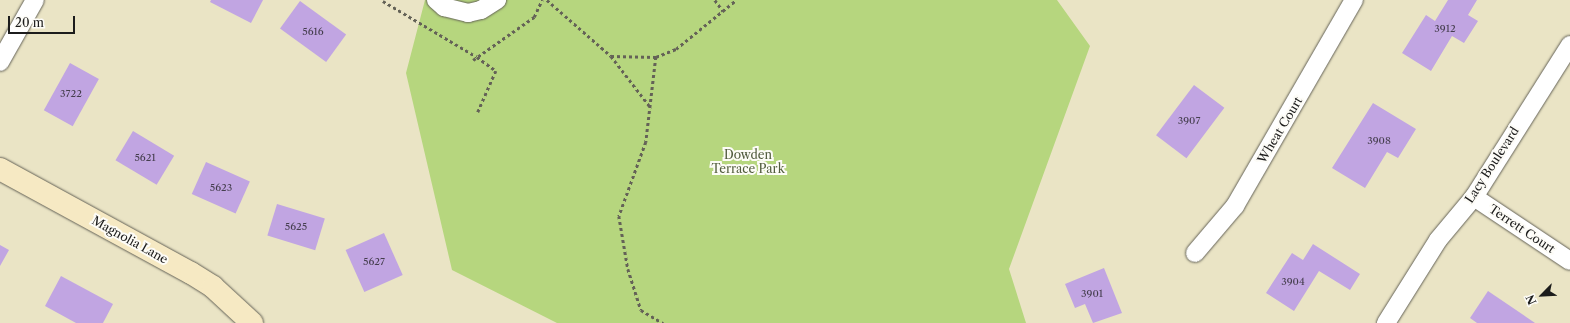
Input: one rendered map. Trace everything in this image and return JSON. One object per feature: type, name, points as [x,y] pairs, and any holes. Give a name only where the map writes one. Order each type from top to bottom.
[{"type":"street","points":[[0,62],[36,0]]},
{"type":"street","points":[[436,0],[450,9],[468,13],[480,10],[497,0]]},
{"type":"street","name":"Wheat Court","points":[[1195,253],[1235,206],[1354,0]]},
{"type":"street","name":"Lacy Boulevard","points":[[1386,323],[1438,240],[1474,197],[1570,45]]},
{"type":"street","name":"Magnolia Lane","points":[[0,168],[191,273],[213,287],[252,323]]},
{"type":"street","name":"Terrett Court","points":[[1474,197],[1570,261]]},
{"type":"path","points":[[473,60],[534,17],[542,0]]},
{"type":"path","points":[[548,0],[611,56],[652,108]]},
{"type":"path","points":[[715,0],[723,10]]},
{"type":"path","points":[[611,56],[656,57],[676,49],[736,0]]},
{"type":"path","points":[[382,1],[476,57],[496,72],[478,112]]},
{"type":"path","points":[[656,57],[652,108],[646,142],[619,216],[628,269],[641,310],[663,323]]},
{"type":"green space","name":"Dowden Terrace Park","points":[[425,0],[1057,0],[1090,46],[1009,269],[1026,323],[557,323],[452,270],[406,73]]},
{"type":"building","points":[[211,0],[263,0],[251,23],[210,2]]},
{"type":"building","points":[[1448,0],[1477,0],[1468,15],[1478,21],[1464,43],[1452,36],[1431,71],[1402,53],[1426,15],[1435,21]]},
{"type":"building","points":[[300,1],[346,35],[326,62],[280,29]]},
{"type":"building","points":[[70,63],[99,79],[73,126],[44,110]]},
{"type":"building","points":[[1194,85],[1224,108],[1186,158],[1156,135]]},
{"type":"building","points":[[1373,103],[1416,129],[1398,158],[1387,152],[1365,188],[1332,168]]},
{"type":"building","points":[[133,131],[174,156],[157,185],[115,160]]},
{"type":"building","points":[[206,162],[250,182],[236,213],[192,194]]},
{"type":"building","points":[[277,204],[325,219],[315,250],[267,236]]},
{"type":"building","points":[[384,233],[403,275],[364,292],[346,250]]},
{"type":"building","points":[[1313,244],[1360,274],[1350,290],[1319,271],[1294,311],[1266,293],[1292,253],[1303,260]]},
{"type":"building","points":[[0,245],[9,250],[0,266]]},
{"type":"building","points":[[1104,268],[1122,313],[1093,323],[1085,304],[1075,308],[1065,284]]},
{"type":"building","points":[[61,276],[113,304],[103,323],[76,323],[45,306]]},
{"type":"building","points":[[1488,291],[1535,323],[1477,323],[1470,318]]}]
